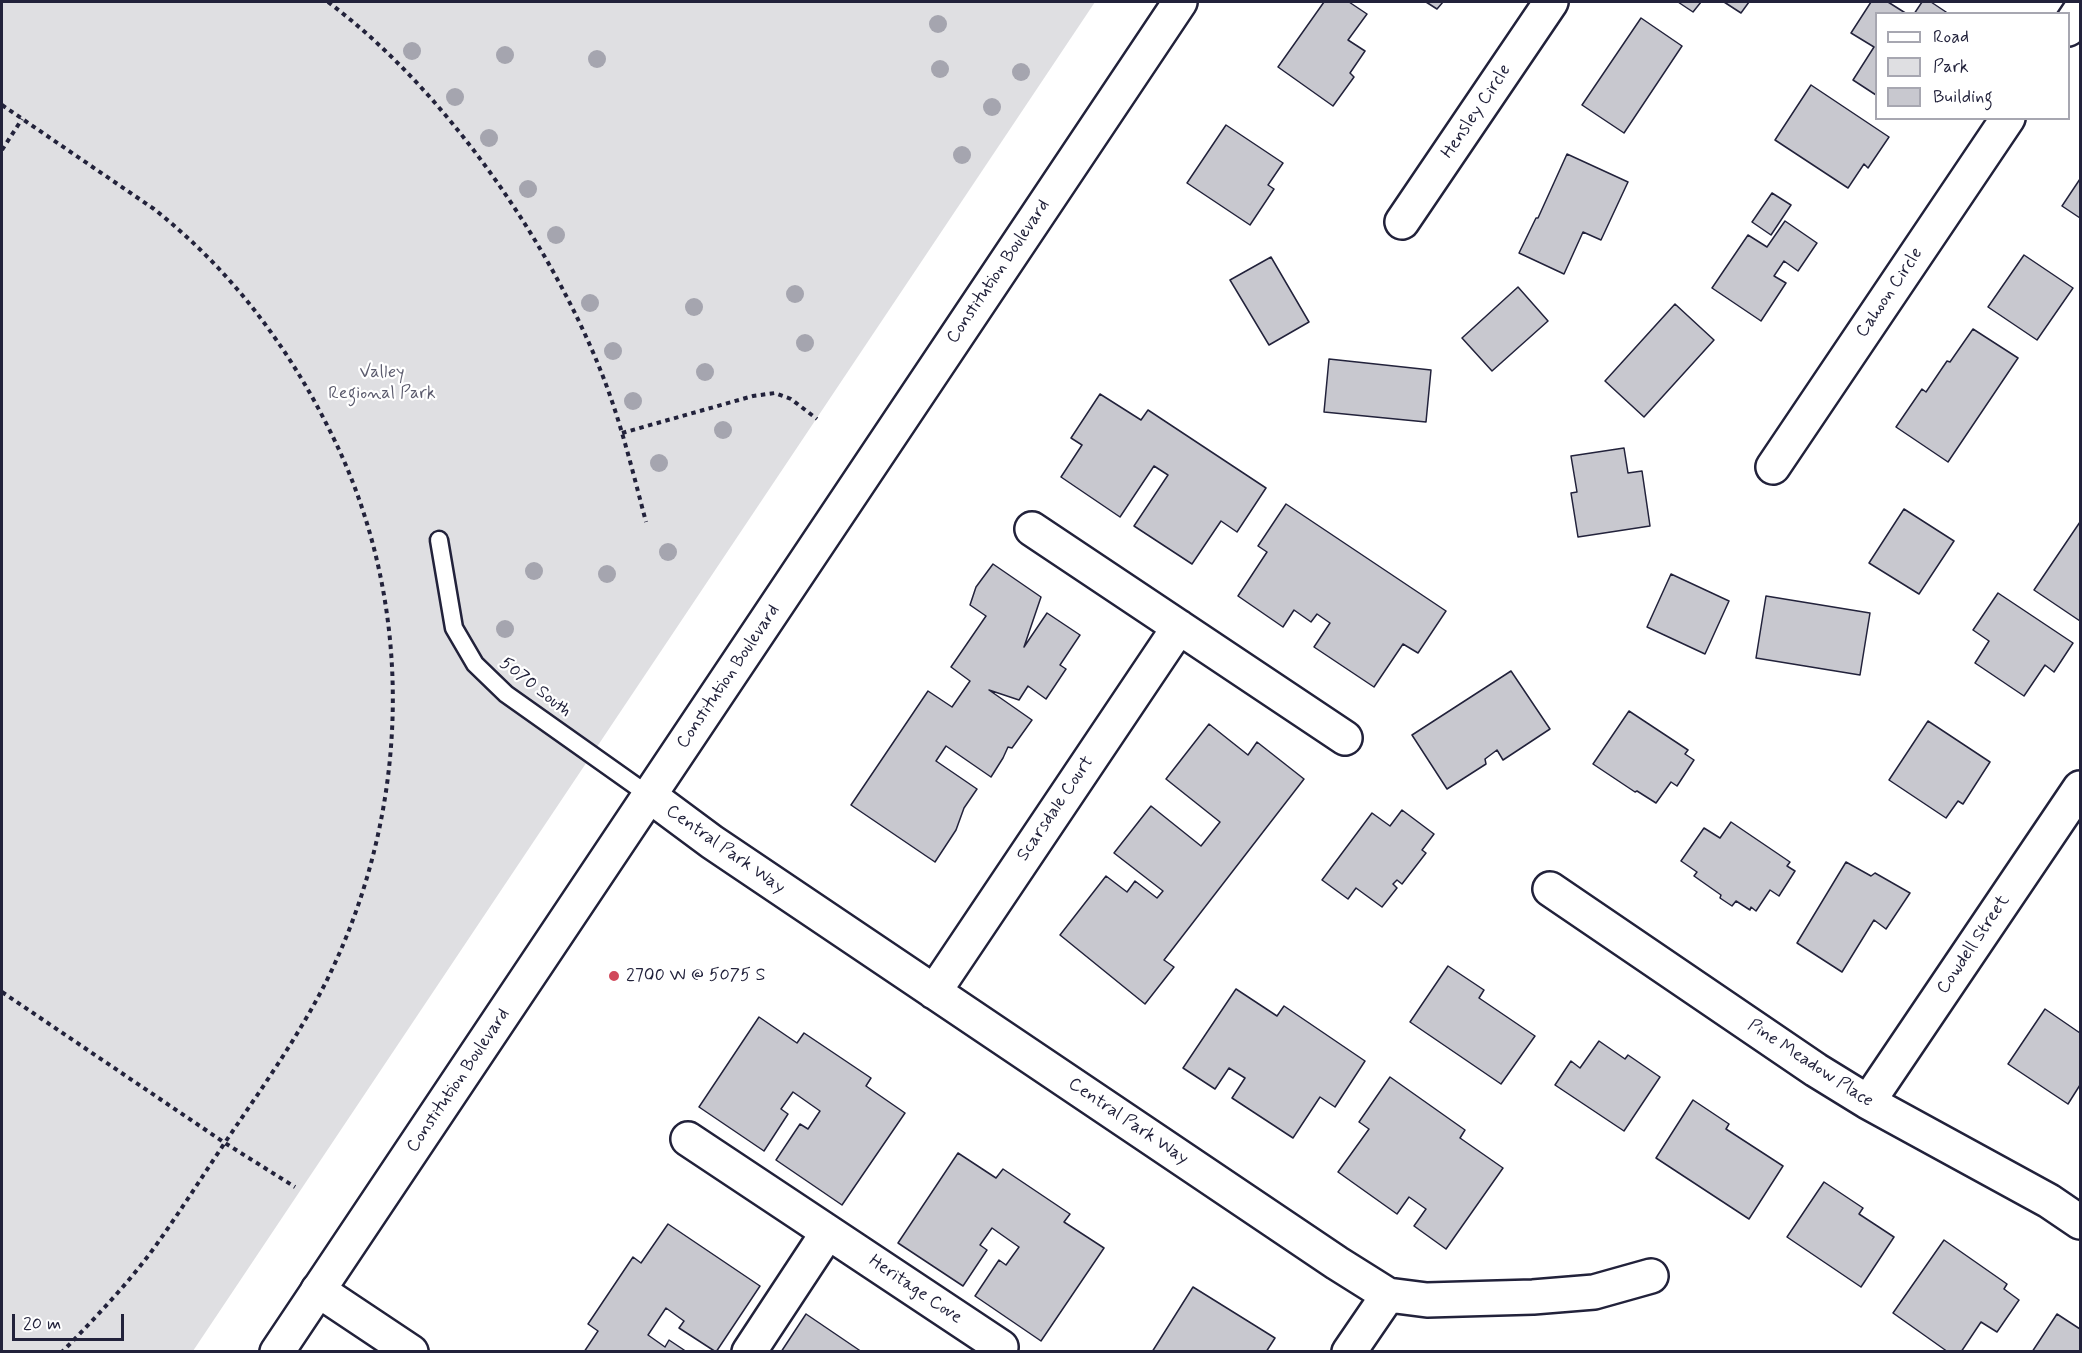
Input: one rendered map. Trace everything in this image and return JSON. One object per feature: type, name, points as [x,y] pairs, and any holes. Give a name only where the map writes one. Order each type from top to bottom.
[{"type":"street","name":"Constitution Boulevard","points":[[278,1352],[1180,2]]},
{"type":"street","name":"Hensley Circle","points":[[1402,222],[1551,2]]},
{"type":"street","points":[[2070,26],[2080,11]]},
{"type":"street","name":"Cahoon Circle","points":[[1773,467],[2007,120]]},
{"type":"street","points":[[1032,529],[1345,738]]},
{"type":"street","name":"Scarsdale Court","points":[[934,992],[1179,627]]},
{"type":"street","name":"Cowdell Street","points":[[1868,1102],[2080,788]]},
{"type":"street","name":"Central Park Way","points":[[650,796],[712,842],[1388,1295],[1427,1300],[1533,1297],[1594,1292],[1651,1276]]},
{"type":"street","name":"Pine Meadow Place","points":[[1550,889],[1816,1070],[1868,1102],[2049,1201],[2080,1222]]},
{"type":"street","name":"Heritage Cove","points":[[688,1139],[1001,1347]]},
{"type":"street","points":[[749,1352],[828,1232]]},
{"type":"street","points":[[318,1290],[411,1352]]},
{"type":"street","points":[[1349,1352],[1388,1295]]},
{"type":"lane","name":"5070 South","points":[[439,540],[454,628],[476,664],[506,694],[650,796]]},
{"type":"path","points":[[328,2],[388,55],[432,101],[472,149],[509,200],[546,259],[579,320],[603,376],[622,433],[646,522]]},
{"type":"path","points":[[2,105],[174,225],[229,279],[291,360],[312,395],[355,487],[370,532],[392,645],[393,709],[390,766],[375,850],[346,939],[326,982],[297,1034],[153,1249],[111,1302],[62,1352]]},
{"type":"path","points":[[2,150],[22,119]]},
{"type":"path","points":[[622,433],[753,396],[775,393],[791,399],[817,419]]},
{"type":"path","points":[[2,992],[225,1143],[295,1187]]},
{"type":"green space","name":"Valley Regional Park","points":[[2,2],[1095,2],[193,1351],[2,1352]]},
{"type":"building","points":[[1324,2],[1349,2],[1367,14],[1348,40],[1365,51],[1350,73],[1354,77],[1333,106],[1278,67]]},
{"type":"building","points":[[1426,2],[1443,2],[1437,9]]},
{"type":"building","points":[[1678,2],[1701,2],[1693,12]]},
{"type":"building","points":[[1724,2],[1749,2],[1741,13]]},
{"type":"building","points":[[1871,2],[1888,2],[1904,12],[1875,12],[1875,94],[1853,80],[1874,47],[1851,33]]},
{"type":"building","points":[[1922,2],[1931,2],[1946,12],[1915,12]]},
{"type":"building","points":[[1641,18],[1682,46],[1624,133],[1582,105]]},
{"type":"building","points":[[1811,85],[1889,137],[1868,168],[1864,164],[1848,188],[1775,140]]},
{"type":"building","points":[[1226,125],[1283,163],[1268,185],[1274,189],[1250,225],[1187,183]]},
{"type":"building","points":[[1567,154],[1628,182],[1601,240],[1583,232],[1564,274],[1519,253],[1538,218]]},
{"type":"building","points":[[2080,179],[2080,218],[2062,206]]},
{"type":"building","points":[[1772,193],[1791,205],[1771,235],[1752,222]]},
{"type":"building","points":[[1785,221],[1817,243],[1798,271],[1784,261],[1774,276],[1786,283],[1761,321],[1712,288],[1748,235],[1767,247]]},
{"type":"building","points":[[2024,255],[2073,288],[2037,340],[1988,307]]},
{"type":"building","points":[[1271,257],[1309,322],[1269,345],[1230,280]]},
{"type":"building","points":[[1518,287],[1548,321],[1492,371],[1462,338]]},
{"type":"building","points":[[1675,304],[1714,340],[1644,417],[1605,381]]},
{"type":"building","points":[[1973,329],[2018,358],[1948,462],[1896,427],[1922,389],[1926,392]]},
{"type":"building","points":[[1329,359],[1431,370],[1426,422],[1324,412]]},
{"type":"building","points":[[1100,394],[1141,420],[1148,410],[1266,488],[1237,532],[1221,521],[1192,564],[1134,526],[1168,475],[1154,466],[1120,517],[1061,477],[1082,445],[1071,438]]},
{"type":"building","points":[[1624,448],[1628,473],[1642,471],[1650,526],[1578,537],[1571,493],[1577,492],[1571,456]]},
{"type":"building","points":[[1286,504],[1446,611],[1418,653],[1403,644],[1374,687],[1314,647],[1330,623],[1317,614],[1311,622],[1294,610],[1283,627],[1238,596],[1267,552],[1258,546]]},
{"type":"building","points":[[1904,509],[1954,541],[1919,594],[1869,563]]},
{"type":"building","points":[[2080,522],[2080,621],[2034,590]]},
{"type":"building","points":[[993,564],[1041,597],[1024,647],[1047,613],[1080,635],[1060,665],[1066,669],[1046,699],[1028,686],[1019,700],[989,690],[1032,720],[1012,748],[1008,747],[991,777],[946,746],[936,761],[977,789],[964,808],[956,830],[935,862],[851,805],[928,691],[952,707],[970,681],[951,667],[986,616],[970,605],[976,587]]},
{"type":"building","points":[[1671,574],[1729,601],[1705,654],[1647,627]]},
{"type":"building","points":[[1998,593],[2073,643],[2054,672],[2045,665],[2024,696],[1975,663],[1989,641],[1973,630]]},
{"type":"building","points":[[1766,596],[1870,613],[1860,675],[1756,658]]},
{"type":"building","points":[[1511,671],[1550,729],[1503,760],[1497,750],[1485,759],[1486,764],[1447,789],[1412,735]]},
{"type":"building","points":[[1629,711],[1688,750],[1685,754],[1694,760],[1677,786],[1671,782],[1656,803],[1593,764]]},
{"type":"building","points":[[1928,721],[1990,762],[1963,804],[1958,801],[1946,818],[1889,780]]},
{"type":"building","points":[[1209,724],[1248,755],[1257,742],[1304,779],[1164,960],[1174,967],[1145,1004],[1060,935],[1106,876],[1127,892],[1135,881],[1157,898],[1163,891],[1114,853],[1151,806],[1201,846],[1220,822],[1166,779]]},
{"type":"building","points":[[1402,810],[1434,834],[1422,850],[1426,853],[1402,884],[1397,880],[1393,884],[1397,888],[1382,907],[1356,888],[1348,899],[1322,880],[1372,813],[1390,826]]},
{"type":"building","points":[[1731,822],[1790,862],[1787,866],[1795,871],[1779,896],[1770,890],[1756,911],[1736,901],[1732,906],[1720,898],[1721,895],[1694,876],[1697,872],[1681,861],[1704,828],[1720,838]]},
{"type":"building","points":[[1846,862],[1871,876],[1875,873],[1910,893],[1886,929],[1874,920],[1842,972],[1797,943]]},
{"type":"building","points":[[1448,966],[1484,990],[1479,998],[1535,1036],[1501,1084],[1410,1022]]},
{"type":"building","points":[[1236,989],[1277,1016],[1284,1006],[1365,1061],[1335,1107],[1320,1097],[1293,1138],[1232,1098],[1245,1078],[1229,1068],[1215,1089],[1183,1068]]},
{"type":"building","points":[[2045,1009],[2080,1033],[2080,1085],[2068,1104],[2008,1064]]},
{"type":"building","points":[[759,1017],[797,1043],[804,1033],[871,1078],[866,1086],[905,1113],[842,1205],[776,1160],[800,1124],[808,1129],[820,1111],[793,1092],[781,1109],[788,1114],[764,1151],[699,1107]]},
{"type":"building","points":[[1599,1041],[1625,1059],[1628,1055],[1660,1077],[1624,1131],[1555,1085],[1571,1061],[1580,1068]]},
{"type":"building","points":[[1390,1077],[1465,1130],[1460,1138],[1503,1168],[1446,1249],[1414,1226],[1426,1209],[1409,1197],[1397,1214],[1338,1172],[1369,1129],[1359,1122]]},
{"type":"building","points":[[1693,1100],[1729,1124],[1726,1129],[1783,1166],[1749,1219],[1656,1158]]},
{"type":"building","points":[[958,1153],[996,1178],[1003,1169],[1070,1214],[1064,1222],[1104,1248],[1041,1341],[975,1296],[999,1260],[1006,1265],[1019,1247],[992,1228],[980,1245],[987,1250],[963,1286],[898,1243]]},
{"type":"building","points":[[1824,1182],[1863,1208],[1859,1214],[1894,1237],[1861,1287],[1787,1237]]},
{"type":"building","points":[[668,1224],[760,1286],[716,1352],[679,1328],[684,1321],[666,1308],[648,1335],[665,1347],[669,1340],[687,1352],[584,1352],[598,1331],[588,1324],[633,1257],[641,1263]]},
{"type":"building","points":[[1944,1240],[2007,1284],[2004,1289],[2019,1300],[1997,1332],[1981,1322],[1961,1352],[1948,1352],[1893,1313]]},
{"type":"building","points":[[1193,1287],[1275,1338],[1266,1352],[1152,1352]]},
{"type":"building","points":[[806,1314],[862,1352],[781,1352]]},
{"type":"building","points":[[2057,1314],[2080,1329],[2080,1352],[2032,1352]]},
{"type":"place","name":"2700 W @ 5075 S","points":[[614,976]]}]
